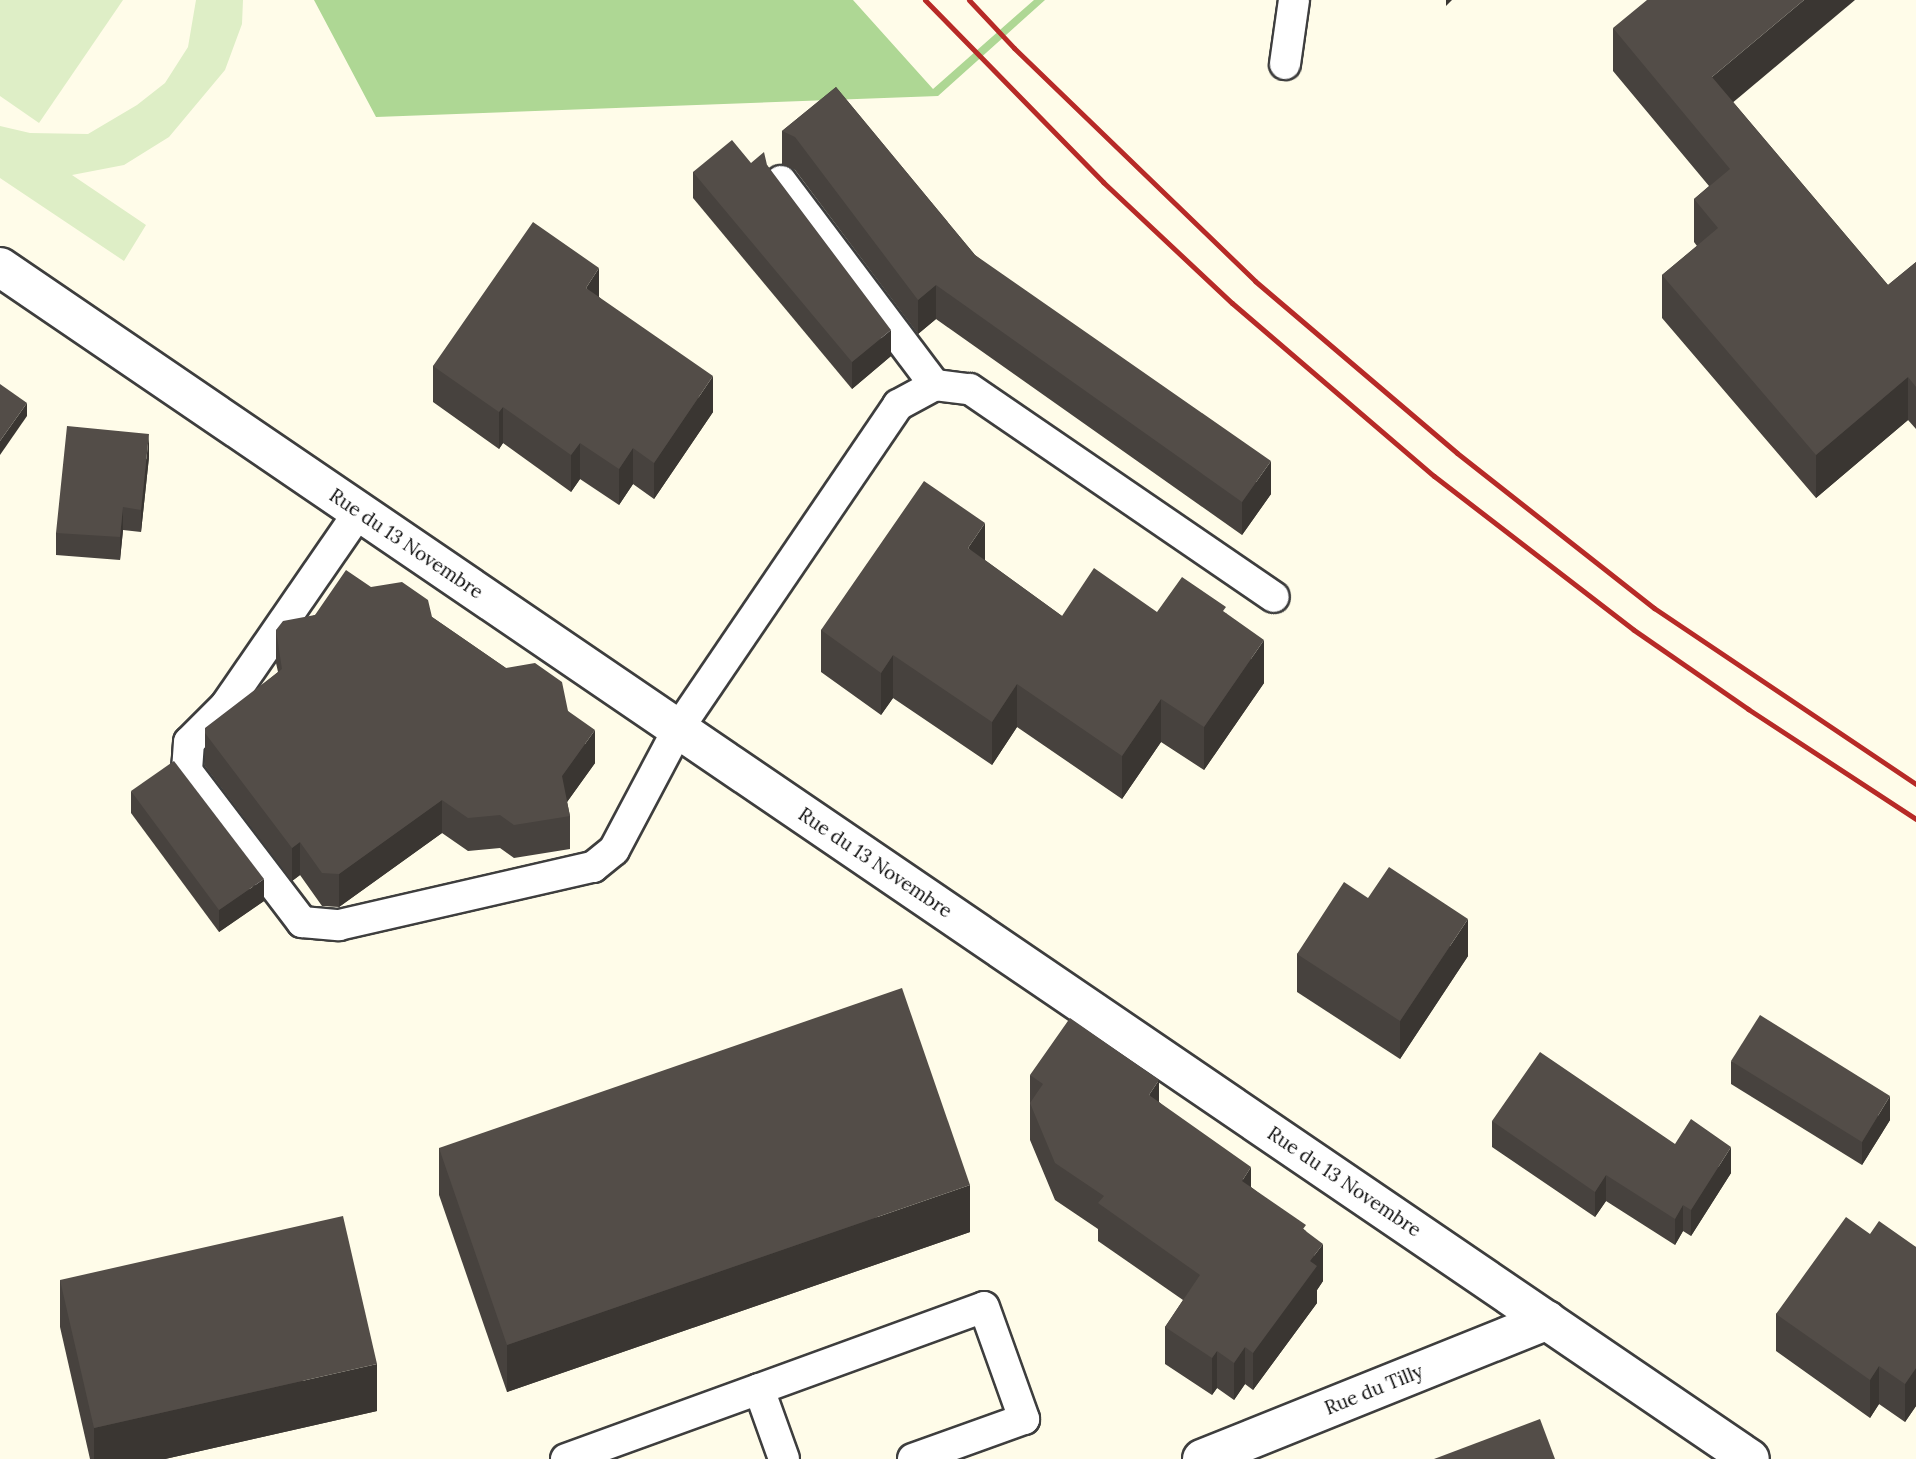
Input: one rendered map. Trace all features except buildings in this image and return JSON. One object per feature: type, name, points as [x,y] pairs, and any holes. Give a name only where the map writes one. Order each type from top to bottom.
[{"type":"street","name":"Rue du 13 Novembre","points":[[0,267],[1750,1459]]},
{"type":"street","name":"Rue du Tilly","points":[[1202,1459],[1546,1320]]},
{"type":"lane","points":[[1285,64],[1294,0]]},
{"type":"lane","points":[[781,181],[935,385]]},
{"type":"lane","points":[[359,512],[226,705],[189,742],[187,771],[302,922],[339,925],[593,867],[614,850],[678,729],[898,405],[935,385],[970,389],[1274,597]]},
{"type":"lane","points":[[566,1459],[984,1307],[1024,1419],[914,1459]]},
{"type":"lane","points":[[759,1389],[784,1459]]},
{"type":"green space","points":[[0,0],[123,0],[39,123],[0,96]]},
{"type":"green space","points":[[196,0],[243,0],[242,24],[225,70],[169,137],[124,165],[72,175],[146,225],[124,261],[0,178],[0,126],[30,133],[88,134],[137,105],[165,83],[188,47]]},
{"type":"green space","points":[[314,0],[853,0],[933,89],[1034,0],[1045,0],[938,96],[376,117]]},
{"type":"railway","points":[[925,0],[1103,182],[1232,303],[1434,476],[1634,630],[1748,709],[1916,819]]},
{"type":"railway","points":[[969,0],[1014,48],[1255,281],[1457,453],[1654,608],[1916,784]]}]
